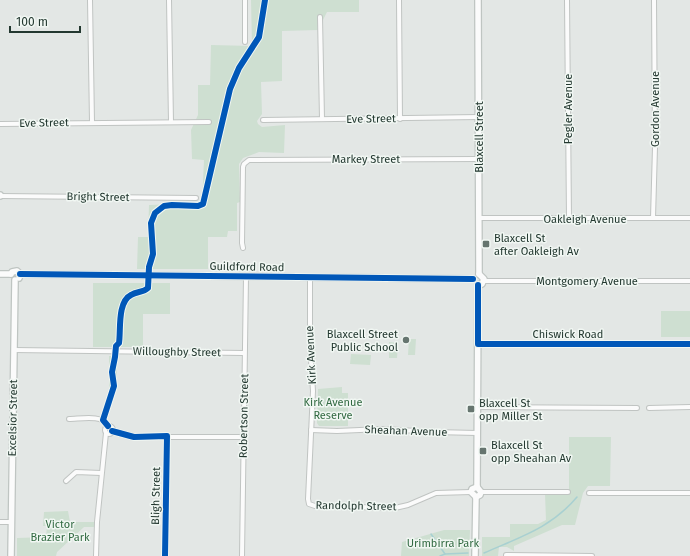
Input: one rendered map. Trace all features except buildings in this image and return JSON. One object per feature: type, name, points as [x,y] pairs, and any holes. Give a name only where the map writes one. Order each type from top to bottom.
[{"type":"street","points":[[90,0],[92,122]]},
{"type":"street","points":[[169,0],[170,122]]},
{"type":"street","points":[[245,0],[245,42]]},
{"type":"street","points":[[399,0],[400,119]]},
{"type":"street","name":"Blaxcell Street","points":[[478,0],[480,159],[479,274]]},
{"type":"street","name":"Pegler Avenue","points":[[567,0],[569,219]]},
{"type":"street","name":"Gordon Avenue","points":[[653,218],[655,148],[654,0]]},
{"type":"street","points":[[320,17],[322,120]]},
{"type":"street","name":"Eve Street","points":[[263,120],[479,117]]},
{"type":"street","name":"Eve Street","points":[[0,124],[209,122]]},
{"type":"street","name":"Markey Street","points":[[244,248],[242,243],[243,167],[246,162],[252,160],[480,159]]},
{"type":"street","name":"Bright Street","points":[[0,196],[196,198]]},
{"type":"street","name":"Oakleigh Avenue","points":[[480,218],[690,218]]},
{"type":"street","points":[[0,274],[11,274],[15,271],[20,274],[15,280],[11,277],[11,274]]},
{"type":"street","name":"Guildford Road","points":[[20,274],[473,279]]},
{"type":"street","points":[[475,556],[476,497],[480,495],[477,433],[478,285],[475,284],[473,279],[479,274],[482,276],[484,281],[478,285]]},
{"type":"street","name":"Robertson Street","points":[[242,556],[246,277]]},
{"type":"street","name":"Kirk Avenue","points":[[309,504],[313,391],[310,344],[310,278]]},
{"type":"street","name":"Excelsior Street","points":[[11,556],[15,280]]},
{"type":"street","name":"Montgomery Avenue","points":[[484,281],[690,281]]},
{"type":"street","name":"Chiswick Road","points":[[478,344],[658,344]]},
{"type":"street","points":[[664,344],[690,344]]},
{"type":"street","name":"Willoughby Street","points":[[14,350],[244,353]]},
{"type":"street","points":[[477,406],[637,408]]},
{"type":"street","points":[[649,408],[690,407]]},
{"type":"street","points":[[69,418],[100,419],[105,421],[108,426],[111,427],[112,431]]},
{"type":"street","points":[[96,556],[101,473],[106,433],[105,429],[108,426]]},
{"type":"street","name":"Sheahan Avenue","points":[[311,430],[337,431],[383,428],[434,432],[477,433]]},
{"type":"street","points":[[106,433],[110,433],[112,431],[134,437],[244,437]]},
{"type":"street","name":"Bligh Street","points":[[165,556],[167,436]]},
{"type":"street","points":[[66,481],[76,472],[101,473]]},
{"type":"street","points":[[476,497],[473,496],[471,492],[473,488],[568,492]]},
{"type":"street","name":"Randolph Street","points":[[309,504],[315,506],[395,508],[408,505],[436,492],[471,492]]},
{"type":"street","points":[[589,493],[690,493]]},
{"type":"street","points":[[0,522],[12,522]]},
{"type":"street","points":[[506,555],[592,556]]},
{"type":"green space","points":[[251,0],[359,0],[359,12],[327,12],[318,30],[282,31],[282,81],[261,82],[262,114],[257,121],[262,127],[285,125],[284,153],[259,152],[243,158],[239,164],[240,202],[237,203],[237,231],[228,231],[227,237],[208,237],[208,269],[137,269],[138,237],[148,237],[149,205],[202,203],[204,160],[192,159],[191,130],[198,115],[198,85],[210,85],[211,45],[252,46]]},
{"type":"green space","points":[[93,283],[170,283],[170,314],[143,314],[143,347],[93,347]]},
{"type":"green space","points":[[661,311],[690,311],[690,337],[661,337]]},
{"type":"green space","points":[[409,339],[416,339],[415,355],[408,355]]},
{"type":"green space","points":[[389,342],[398,343],[397,358],[389,358]]},
{"type":"green space","points":[[351,354],[371,355],[370,365],[350,364]]},
{"type":"green space","points":[[109,356],[117,356],[117,390],[109,390]]},
{"type":"green space","name":"Kirk Avenue Reserve","points":[[342,387],[342,393],[348,393],[348,426],[319,426],[317,423],[318,389]]},
{"type":"green space","points":[[569,437],[611,437],[610,486],[588,486],[583,493],[575,525],[562,525],[514,546],[514,551],[507,547],[499,547],[498,556],[482,556],[482,537],[510,537],[510,524],[538,524],[546,520],[545,494],[569,494]]},
{"type":"green space","name":"Victor Brazier Park","points":[[68,511],[70,522],[94,522],[94,527],[84,527],[57,552],[56,556],[17,556],[17,538],[46,537],[47,526],[43,526],[44,512]]},
{"type":"green space","name":"Urimbirra Park","points":[[444,530],[470,530],[469,556],[401,556],[402,542]]},
{"type":"waterway","points":[[484,553],[534,531],[546,524],[557,517],[577,497]]},
{"type":"waterway","points":[[431,534],[445,554]]},
{"type":"waterway","points":[[440,556],[445,554],[468,553]]},
{"type":"cycle path","points":[[108,426],[103,420],[114,386],[112,372],[116,346],[119,343],[120,317],[127,299],[131,295],[144,291],[148,288],[149,267],[153,254],[151,223],[155,213],[164,206],[198,206],[203,204],[230,89],[239,68],[259,37],[265,0]]},
{"type":"cycle path","points":[[20,274],[473,279]]},
{"type":"cycle path","points":[[478,285],[478,344],[690,344]]},
{"type":"cycle path","points":[[112,431],[134,437],[167,436],[165,556]]},
{"type":"place","name":"Blaxcell St after Oakleigh Av","points":[[486,244]]},
{"type":"place","name":"Blaxcell Street Public School","points":[[406,340]]},
{"type":"place","name":"Blaxcell St opp Miller St","points":[[471,409]]},
{"type":"place","name":"Blaxcell St opp Sheahan Av","points":[[483,451]]}]
